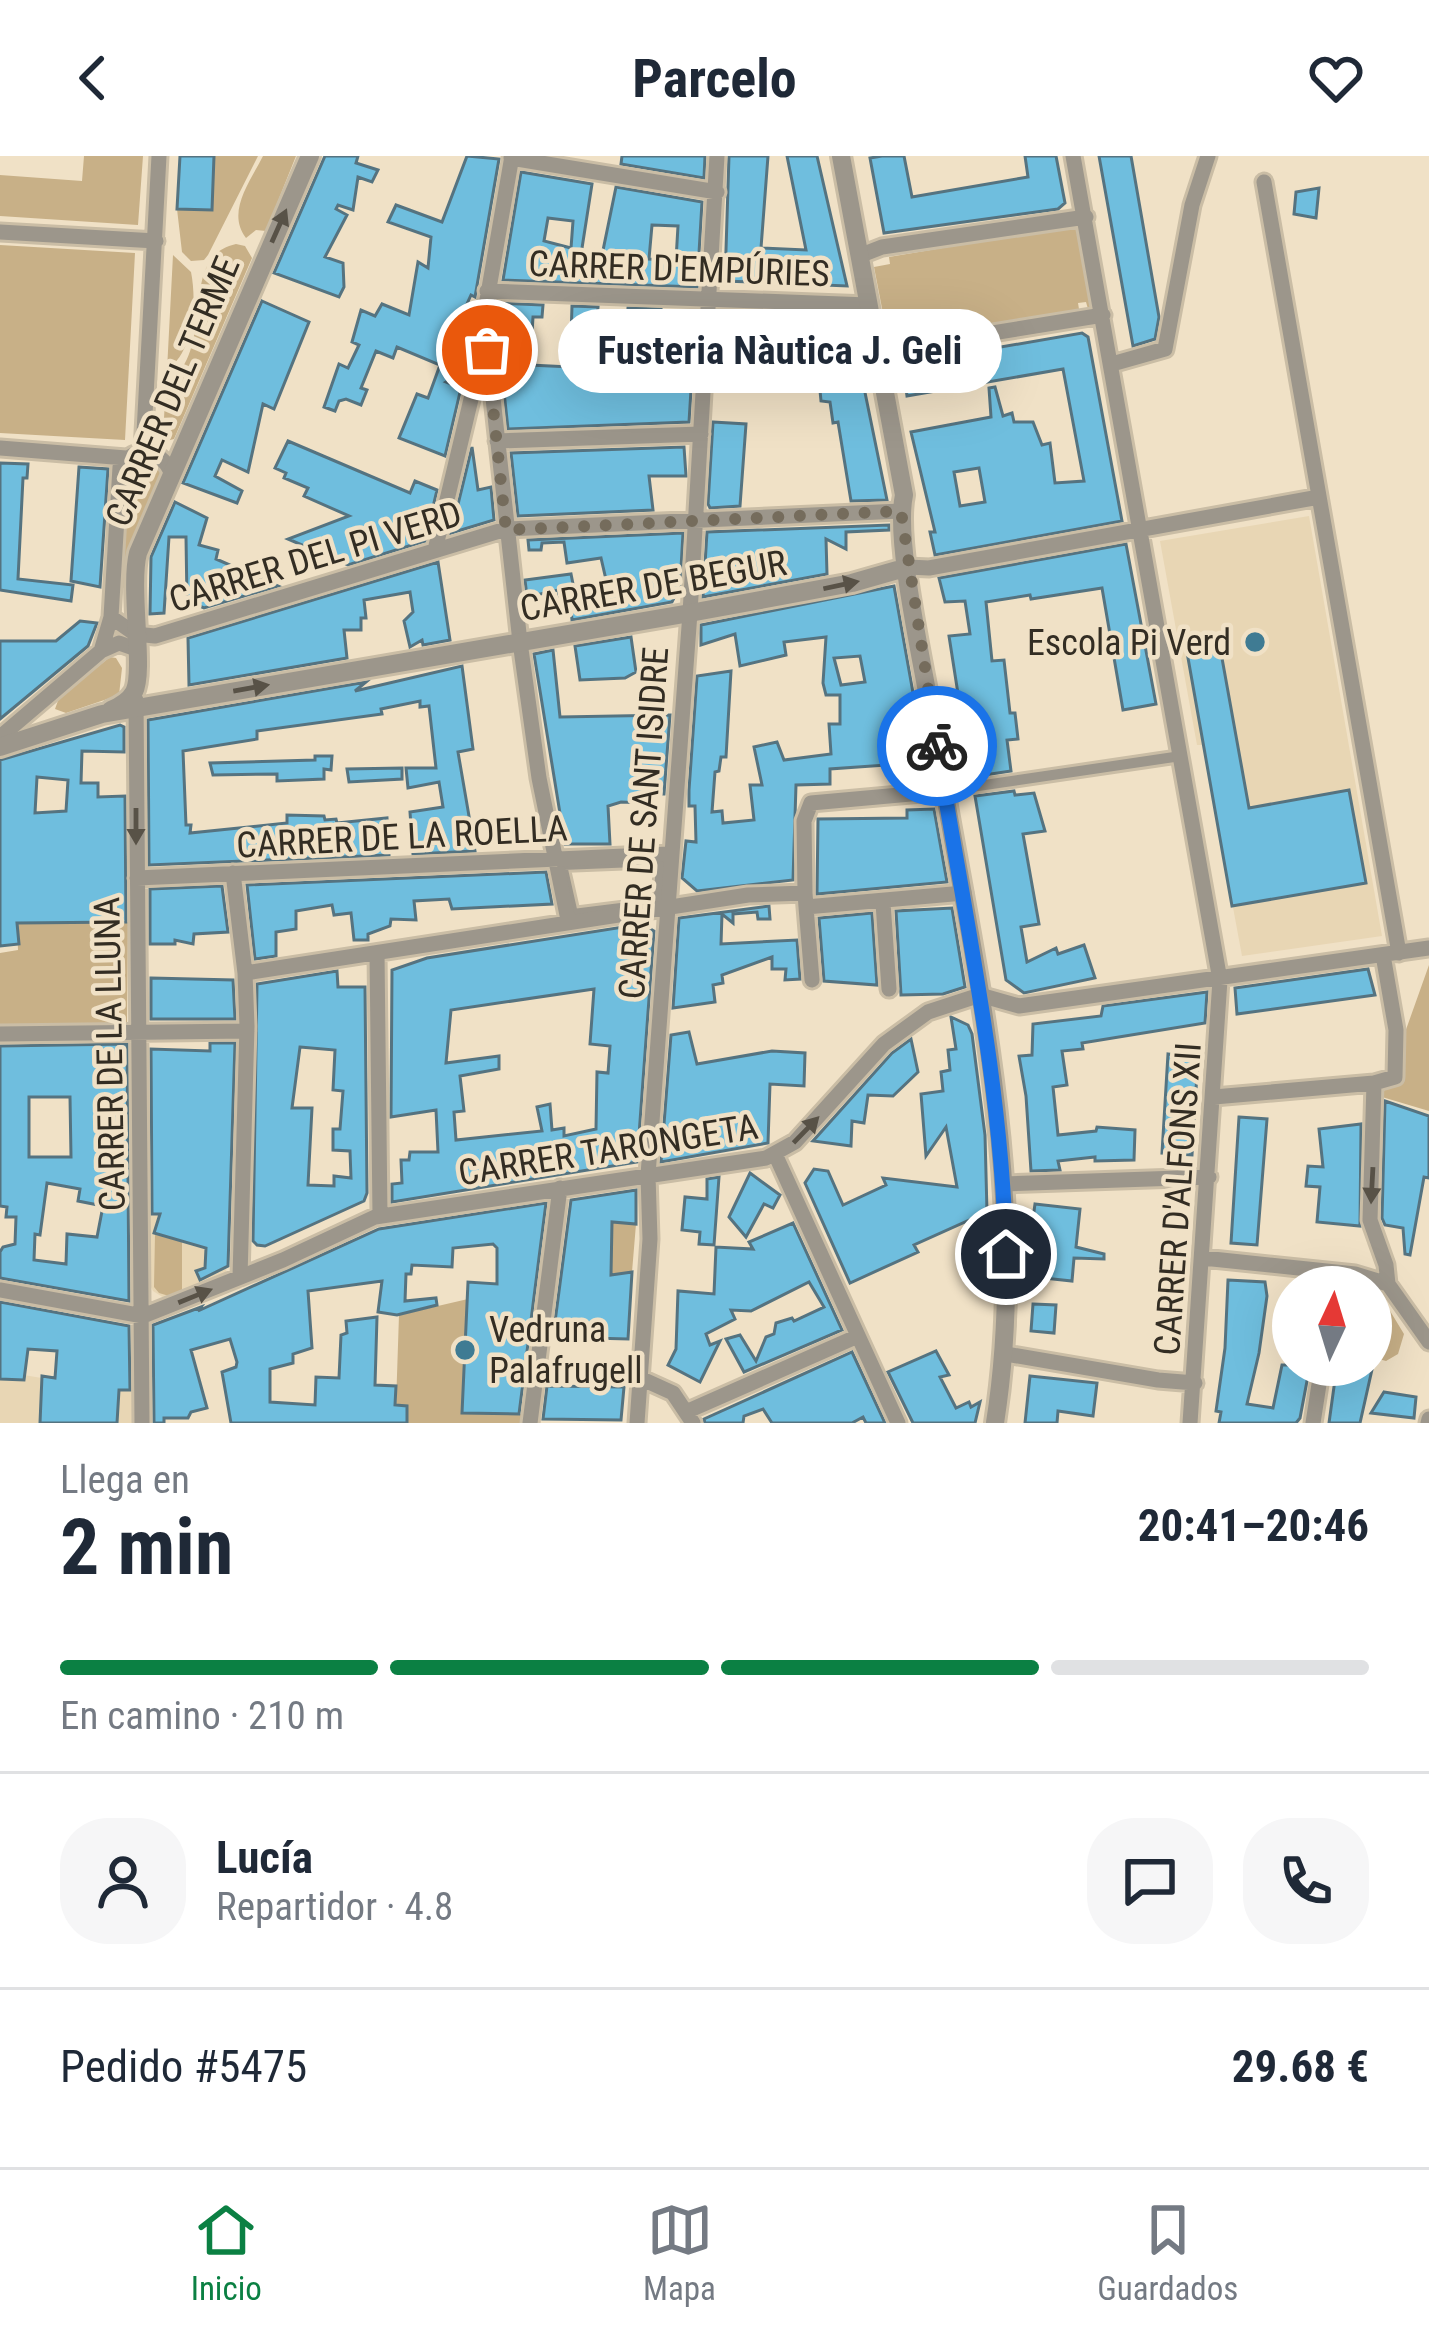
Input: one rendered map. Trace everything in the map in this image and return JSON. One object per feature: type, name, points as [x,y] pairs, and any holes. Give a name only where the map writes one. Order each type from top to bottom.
[{"type":"street","points":[[100,651],[111,617],[118,475],[134,455],[156,241],[159,156]]},
{"type":"street","name":"CARRER DEL TERME","points":[[137,685],[134,567],[310,156]]},
{"type":"street","name":"CARRER DE SANT ISIDRE","points":[[637,1423],[650,1239],[647,1175],[666,907],[665,857],[690,613],[717,156]]},
{"type":"street","points":[[841,156],[904,496],[901,511],[908,567],[980,995],[1004,1184],[1006,1354],[995,1423]]},
{"type":"street","name":"CARRER D'ALFONS XII","points":[[1073,156],[1220,980],[1190,1423]]},
{"type":"street","points":[[1112,364],[1165,350],[1192,205],[1208,156]]},
{"type":"street","points":[[568,920],[520,642],[486,338],[487,291],[512,157],[717,192]]},
{"type":"street","points":[[1214,1097],[1374,1083],[1395,1077],[1391,954],[1264,182]]},
{"type":"street","points":[[859,256],[882,247],[1086,218]]},
{"type":"street","points":[[0,232],[156,241]]},
{"type":"street","name":"CARRER D'EMPÚRIES","points":[[487,291],[868,305]]},
{"type":"street","points":[[875,352],[1103,315]]},
{"type":"street","points":[[435,550],[486,338]]},
{"type":"street","points":[[497,442],[701,434]]},
{"type":"street","points":[[0,448],[161,457],[171,472]]},
{"type":"street","name":"CARRER DE BEGUR","points":[[0,747],[101,714],[690,613],[852,584],[908,567],[929,568],[1319,497]]},
{"type":"street","name":"CARRER DEL PI VERD","points":[[111,617],[136,642],[506,530],[901,511]]},
{"type":"street","points":[[0,737],[100,651],[136,642]]},
{"type":"street","points":[[101,714],[123,704],[137,685]]},
{"type":"street","name":"CARRER DE LA LLUNA","points":[[137,685],[142,1423]]},
{"type":"street","points":[[46,699],[49,719],[63,725]]},
{"type":"street","points":[[812,980],[804,820],[812,803],[944,791],[1181,757]]},
{"type":"street","points":[[665,857],[659,896],[652,904],[573,914],[562,865],[665,857]]},
{"type":"street","name":"CARRER DE LA ROELLA","points":[[137,878],[665,857]]},
{"type":"street","points":[[233,873],[247,1031],[240,1277]]},
{"type":"street","points":[[245,973],[748,895],[883,903],[964,893]]},
{"type":"street","points":[[883,903],[889,989]]},
{"type":"street","name":"CARRER TARONGETA","points":[[143,1316],[380,1216],[775,1154],[795,1142],[884,1044],[910,1023],[980,995],[1019,1006],[1429,948]]},
{"type":"street","points":[[377,953],[380,1216]]},
{"type":"street","points":[[0,1034],[247,1031]]},
{"type":"street","points":[[1374,1083],[1370,1220],[1386,1266]]},
{"type":"street","points":[[775,1154],[898,1423]]},
{"type":"street","points":[[1004,1184],[1209,1177]]},
{"type":"street","points":[[530,1423],[560,1188]]},
{"type":"street","points":[[1203,1258],[1272,1270]]},
{"type":"street","points":[[0,1290],[143,1316]]},
{"type":"street","points":[[1392,1290],[1429,1342]]},
{"type":"street","points":[[640,1378],[667,1389],[690,1417],[858,1336]]},
{"type":"street","points":[[1006,1354],[1158,1381],[1195,1383]]},
{"type":"street","points":[[1313,1423],[1319,1386]]},
{"type":"shaded area","points":[[84,156],[143,156],[138,225],[0,216],[0,175],[82,181]]},
{"type":"shaded area","points":[[214,156],[258,156],[208,255],[191,261],[182,252],[177,209],[211,209]]},
{"type":"shaded area","points":[[263,156],[296,156],[266,231],[256,230],[246,238],[240,228],[239,207]]},
{"type":"shaded area","points":[[1078,225],[1092,306],[1088,309],[1086,302],[1078,303],[1079,309],[905,341],[903,333],[898,333],[899,343],[888,339],[874,267],[890,264],[889,257]]},
{"type":"shaded area","points":[[236,244],[245,246],[252,258],[174,439],[166,441],[166,384],[182,369],[191,350],[207,267],[218,252]]},
{"type":"shaded area","points":[[0,245],[135,253],[125,440],[0,433]]},
{"type":"shaded area","points":[[173,255],[191,272],[194,297],[188,339],[167,370]]},
{"type":"shaded area","points":[[140,458],[150,459],[165,471],[126,588],[118,587],[126,467]]},
{"type":"shaded area","name":"Escola Pi Verd","points":[[1309,516],[1382,936],[1242,956],[1160,541]]},
{"type":"shaded area","points":[[110,657],[122,668],[119,695],[66,713],[55,709],[59,698]]},
{"type":"shaded area","points":[[128,922],[127,1023],[0,1025],[0,953],[18,950],[17,923]]},
{"type":"shaded area","points":[[1429,965],[1429,1111],[1382,1097]]},
{"type":"shaded area","points":[[147,1193],[230,1200],[226,1274],[175,1297],[164,1298],[153,1291],[147,1279]]},
{"type":"shaded area","points":[[612,1222],[636,1224],[632,1272],[600,1276],[598,1255],[612,1253]]},
{"type":"shaded area","points":[[155,1235],[182,1241],[182,1290],[169,1296],[154,1287]]},
{"type":"shaded area","points":[[468,1299],[462,1412],[524,1414],[523,1423],[407,1423],[407,1406],[396,1405],[399,1315]]},
{"type":"shaded area","points":[[1392,1314],[1404,1334],[1398,1354],[1392,1358]]},
{"type":"shaded area","points":[[0,1371],[113,1390],[142,1390],[142,1423],[0,1423]]},
{"type":"building","points":[[180,156],[214,156],[212,210],[177,209]]},
{"type":"building","points":[[325,156],[358,156],[356,163],[378,170],[372,182],[358,177],[353,210],[338,205],[336,209],[347,215],[325,257],[343,263],[344,287],[339,297],[274,273]]},
{"type":"building","points":[[467,156],[499,159],[475,297],[471,295],[457,326],[474,332],[466,370],[446,382],[461,388],[445,456],[399,438],[417,394],[428,398],[440,365],[397,347],[393,358],[376,351],[361,388],[367,390],[361,405],[346,399],[339,401],[335,411],[324,407],[339,364],[348,368],[359,345],[352,342],[361,310],[375,316],[382,304],[409,315],[418,262],[428,268],[431,237],[388,222],[396,205],[442,222]]},
{"type":"building","points":[[622,156],[705,156],[704,178],[621,164]]},
{"type":"building","points":[[729,156],[768,156],[761,248],[806,250],[787,156],[817,156],[847,286],[725,281]]},
{"type":"building","points":[[904,156],[912,197],[1028,177],[1025,156],[1056,156],[1065,203],[1058,209],[884,233],[870,158]]},
{"type":"building","points":[[1099,156],[1131,156],[1159,317],[1155,339],[1133,346]]},
{"type":"building","points":[[521,172],[592,184],[580,261],[600,265],[616,187],[702,202],[697,287],[503,280]],"holes":[[[548,218],[573,221],[571,248],[544,241]],[[652,225],[678,226],[676,260],[649,259]]]},
{"type":"building","points":[[1319,188],[1316,218],[1294,214],[1296,192]]},
{"type":"building","points":[[262,301],[309,322],[274,409],[263,404],[248,472],[222,460],[215,476],[242,491],[237,503],[183,483]]},
{"type":"building","points":[[499,303],[543,305],[542,317],[533,317],[530,365],[570,367],[572,306],[598,307],[594,360],[607,362],[607,370],[692,374],[689,422],[508,429],[496,317]]},
{"type":"building","points":[[628,308],[661,309],[659,344],[626,343]]},
{"type":"building","points":[[720,322],[852,329],[887,500],[851,501],[838,422],[833,423],[830,402],[821,401],[817,359],[760,357],[759,369],[750,371],[717,366]]},
{"type":"building","points":[[1082,333],[1088,337],[1122,521],[935,555],[930,532],[935,532],[911,432],[991,417],[989,388],[995,387],[1003,416],[1012,413],[1014,422],[1033,422],[1042,445],[1050,443],[1055,483],[1084,481],[1063,369],[907,396],[904,373],[911,371],[909,363]],"holes":[[[979,468],[985,502],[960,506],[954,472]]]},
{"type":"building","points":[[713,422],[746,424],[740,506],[710,508],[708,504]]},
{"type":"building","points":[[288,441],[410,493],[415,481],[437,490],[425,541],[348,565],[288,539],[349,516],[304,496],[308,488],[284,478],[286,473],[275,468]]},
{"type":"building","points":[[472,447],[478,490],[491,487],[494,520],[451,533]]},
{"type":"building","points":[[684,447],[686,476],[649,476],[653,510],[518,516],[511,453]]},
{"type":"building","points":[[0,463],[28,464],[27,478],[23,478],[18,579],[73,585],[71,601],[0,590]]},
{"type":"building","points":[[79,467],[108,469],[100,587],[71,581]]},
{"type":"building","points":[[175,502],[207,518],[199,545],[218,550],[216,559],[278,586],[204,608],[187,601],[186,537],[169,537],[164,613],[150,614],[151,557]]},
{"type":"building","points":[[889,525],[889,530],[846,532],[846,549],[826,539],[827,574],[703,597],[707,532]]},
{"type":"building","points":[[683,533],[680,586],[672,602],[572,620],[570,600],[560,601],[558,590],[527,597],[525,580],[571,574],[574,589],[607,584],[601,558],[567,563],[564,542],[542,543],[541,550],[529,550],[528,540]]},
{"type":"building","points":[[1126,544],[1156,704],[1123,710],[1102,588],[986,602],[992,661],[1004,660],[1018,739],[1007,740],[1011,771],[971,777],[949,636],[970,634],[965,601],[945,602],[939,578]]},
{"type":"building","points":[[438,562],[450,640],[423,645],[422,640],[410,647],[404,621],[413,612],[410,592],[364,600],[366,618],[361,618],[361,630],[344,630],[347,658],[189,685],[188,638]]},
{"type":"building","points":[[894,586],[920,732],[915,732],[917,766],[926,766],[927,780],[902,782],[900,764],[830,769],[830,784],[796,785],[793,880],[697,891],[682,878],[686,841],[696,842],[695,806],[689,806],[689,790],[697,676],[731,671],[726,757],[721,757],[715,772],[712,812],[722,811],[723,823],[754,820],[750,785],[762,785],[754,747],[777,742],[784,760],[831,754],[829,724],[840,724],[840,695],[826,695],[823,683],[826,637],[784,642],[786,655],[740,666],[735,634],[701,645],[701,625]],"holes":[[[860,656],[865,682],[841,685],[834,658]]]},
{"type":"building","points":[[80,621],[97,623],[88,646],[0,719],[0,641],[56,641]]},
{"type":"building","points":[[1218,636],[1249,808],[1349,790],[1366,883],[1232,906],[1185,641]]},
{"type":"building","points":[[631,637],[636,672],[625,678],[580,680],[575,646]]},
{"type":"building","points":[[553,650],[560,717],[670,715],[664,794],[643,794],[644,803],[608,806],[610,844],[565,844],[534,654]]},
{"type":"building","points":[[462,666],[473,749],[458,752],[475,851],[413,854],[410,812],[443,807],[439,782],[408,788],[406,768],[436,768],[429,706],[420,707],[420,701],[381,709],[382,714],[257,731],[257,739],[183,751],[190,833],[287,823],[287,815],[324,816],[337,823],[387,818],[389,855],[149,865],[148,720],[366,682],[355,691]]},
{"type":"building","points":[[124,727],[124,752],[82,751],[81,783],[98,783],[98,797],[125,796],[126,922],[17,923],[19,944],[0,946],[0,760]],"holes":[[[37,777],[68,780],[66,811],[35,813]]]},
{"type":"building","points":[[315,756],[332,756],[331,770],[324,769],[324,779],[277,781],[277,774],[213,775],[210,763],[315,760]]},
{"type":"building","points":[[402,768],[402,779],[349,782],[347,769]]},
{"type":"building","points":[[1014,791],[1015,795],[1034,793],[1045,831],[1023,834],[1039,924],[1021,927],[1027,962],[1056,948],[1058,954],[1084,945],[1095,978],[1024,993],[1006,980],[975,796]]},
{"type":"building","points":[[934,809],[947,882],[817,894],[818,819],[907,818],[907,810]]},
{"type":"building","points":[[546,872],[552,904],[452,909],[449,899],[414,901],[416,920],[391,919],[390,926],[368,934],[368,940],[354,940],[351,913],[334,915],[332,905],[296,911],[296,929],[276,932],[276,956],[255,959],[247,885]]},
{"type":"building","points":[[222,886],[228,932],[194,934],[193,944],[175,940],[175,944],[150,944],[150,889]]},
{"type":"building","points":[[769,906],[770,919],[758,919],[757,912],[733,914],[733,923],[722,914],[721,944],[797,940],[800,979],[785,980],[786,969],[772,969],[772,957],[722,975],[723,983],[713,985],[715,1002],[673,1008],[679,918]]},
{"type":"building","points":[[952,908],[965,987],[943,994],[901,995],[896,911]]},
{"type":"building","points":[[872,913],[877,985],[824,981],[819,918]]},
{"type":"building","points":[[642,924],[654,931],[637,1162],[392,1202],[392,1184],[402,1183],[401,1160],[409,1160],[410,1152],[438,1152],[436,1110],[391,1117],[392,970],[427,958]],"holes":[[[594,989],[590,1044],[610,1046],[608,1073],[597,1072],[596,1129],[564,1136],[564,1128],[552,1130],[550,1104],[537,1107],[542,1131],[456,1140],[454,1112],[464,1111],[460,1076],[499,1069],[499,1056],[446,1063],[451,1010]]]},
{"type":"building","points":[[1368,969],[1375,995],[1237,1014],[1235,988]]},
{"type":"building","points":[[337,971],[338,987],[365,987],[364,1201],[265,1246],[253,1241],[257,984]],"holes":[[[300,1047],[335,1050],[333,1090],[343,1091],[333,1150],[350,1151],[351,1178],[334,1176],[334,1186],[308,1185],[312,1108],[292,1108]]]},
{"type":"building","points":[[151,978],[233,980],[235,1019],[151,1019]]},
{"type":"building","points":[[1207,992],[1205,1023],[1082,1043],[1083,1049],[1062,1051],[1067,1085],[1053,1087],[1058,1135],[1096,1131],[1097,1127],[1135,1130],[1134,1160],[1095,1161],[1095,1157],[1058,1161],[1060,1170],[1031,1171],[1019,1056],[1032,1055],[1033,1024],[1101,1016],[1103,1006]]},
{"type":"building","points":[[951,1017],[968,1025],[972,1034],[985,1135],[987,1212],[914,1245],[918,1252],[850,1283],[805,1183],[814,1169],[828,1171],[843,1205],[886,1185],[883,1178],[957,1187],[946,1127],[926,1156],[921,1094],[943,1091],[941,1072],[950,1070],[948,1050],[956,1049]]},
{"type":"building","points":[[689,1032],[697,1064],[772,1051],[805,1053],[804,1086],[770,1084],[768,1143],[661,1162],[671,1035]]},
{"type":"building","points":[[911,1039],[918,1072],[893,1096],[868,1095],[864,1123],[852,1121],[851,1146],[813,1141],[892,1053]]},
{"type":"building","points":[[210,1043],[235,1043],[228,1266],[200,1280],[196,1271],[205,1268],[206,1248],[154,1233],[160,1214],[152,1214],[151,1049],[210,1051]]},
{"type":"building","points":[[127,1044],[129,1301],[0,1278],[0,1252],[15,1244],[16,1217],[6,1217],[7,1207],[0,1206],[0,1046]],"holes":[[[29,1097],[70,1097],[71,1157],[29,1157]],[[47,1183],[80,1189],[78,1201],[103,1206],[97,1237],[67,1234],[66,1264],[34,1260]]]},
{"type":"building","points":[[1168,1054],[1198,1057],[1192,1155],[1162,1153]]},
{"type":"building","points":[[1385,1101],[1429,1116],[1429,1178],[1424,1177],[1410,1255],[1405,1254],[1403,1228],[1385,1225],[1382,1218]]},
{"type":"building","points":[[1239,1117],[1267,1119],[1257,1245],[1231,1243]]},
{"type":"building","points":[[1361,1124],[1360,1226],[1317,1222],[1320,1187],[1306,1186],[1308,1166],[1323,1167],[1319,1129]]},
{"type":"building","points":[[750,1173],[780,1195],[773,1208],[764,1204],[746,1237],[729,1217]]},
{"type":"building","points":[[719,1177],[714,1245],[699,1244],[700,1232],[682,1230],[685,1197],[707,1199],[707,1179]]},
{"type":"building","points":[[636,1190],[636,1224],[612,1222],[611,1275],[632,1272],[628,1339],[553,1337],[571,1200]]},
{"type":"building","points":[[546,1203],[519,1414],[462,1413],[468,1282],[497,1284],[493,1244],[453,1248],[452,1267],[412,1265],[411,1274],[406,1274],[405,1301],[436,1298],[437,1305],[397,1315],[378,1312],[382,1281],[308,1291],[312,1348],[293,1354],[293,1363],[270,1369],[270,1402],[315,1405],[316,1377],[339,1378],[346,1321],[377,1317],[375,1385],[396,1386],[395,1405],[407,1406],[407,1423],[231,1423],[222,1372],[236,1367],[230,1339],[191,1350],[207,1408],[191,1412],[188,1418],[154,1423],[153,1325],[201,1307],[198,1311],[379,1229]]},
{"type":"building","points":[[1035,1204],[1080,1209],[1076,1247],[1104,1254],[1104,1259],[1074,1258],[1072,1281],[1034,1277],[1031,1233]]},
{"type":"building","points":[[793,1223],[842,1330],[744,1372],[726,1339],[740,1335],[756,1361],[776,1323],[794,1321],[824,1307],[809,1282],[751,1311],[731,1310],[735,1319],[706,1334],[710,1345],[720,1341],[700,1382],[668,1365],[676,1349],[678,1291],[714,1294],[716,1247],[753,1249],[749,1242]]},
{"type":"building","points":[[1228,1280],[1265,1282],[1259,1353],[1247,1404],[1273,1408],[1278,1386],[1306,1386],[1296,1423],[1219,1423],[1221,1412],[1216,1411]]},
{"type":"building","points":[[0,1302],[129,1326],[130,1390],[119,1390],[117,1423],[40,1423],[42,1376],[55,1378],[57,1351],[28,1349],[24,1380],[0,1379]]},
{"type":"building","points":[[1033,1304],[1056,1305],[1054,1333],[1031,1331]]},
{"type":"building","points":[[936,1351],[949,1375],[940,1377],[956,1408],[980,1402],[975,1423],[913,1423],[888,1372]]},
{"type":"building","points":[[852,1352],[885,1423],[866,1423],[863,1417],[852,1423],[772,1423],[763,1409],[744,1416],[743,1423],[705,1423],[704,1419]]},
{"type":"building","points":[[1030,1376],[1097,1383],[1093,1416],[1058,1411],[1057,1423],[1025,1423]]},
{"type":"building","points":[[547,1386],[624,1387],[621,1420],[543,1419]]},
{"type":"building","points":[[1334,1386],[1368,1386],[1360,1423],[1329,1423]]},
{"type":"building","points":[[1384,1392],[1416,1397],[1414,1418],[1371,1413]]},
{"type":"way so far","points":[[487,350],[506,530],[901,511],[937,746]]},
{"type":"place","name":"Fusteria Nàutica J. Geli","points":[[487,350]]},
{"type":"place","name":"Escola Pi Verd","points":[[1255,642]]},
{"type":"place","name":"Vedruna Palafrugell","points":[[465,1350]]},
{"type":"route","points":[[937,746],[983,1012],[1004,1184],[1006,1254]]}]
